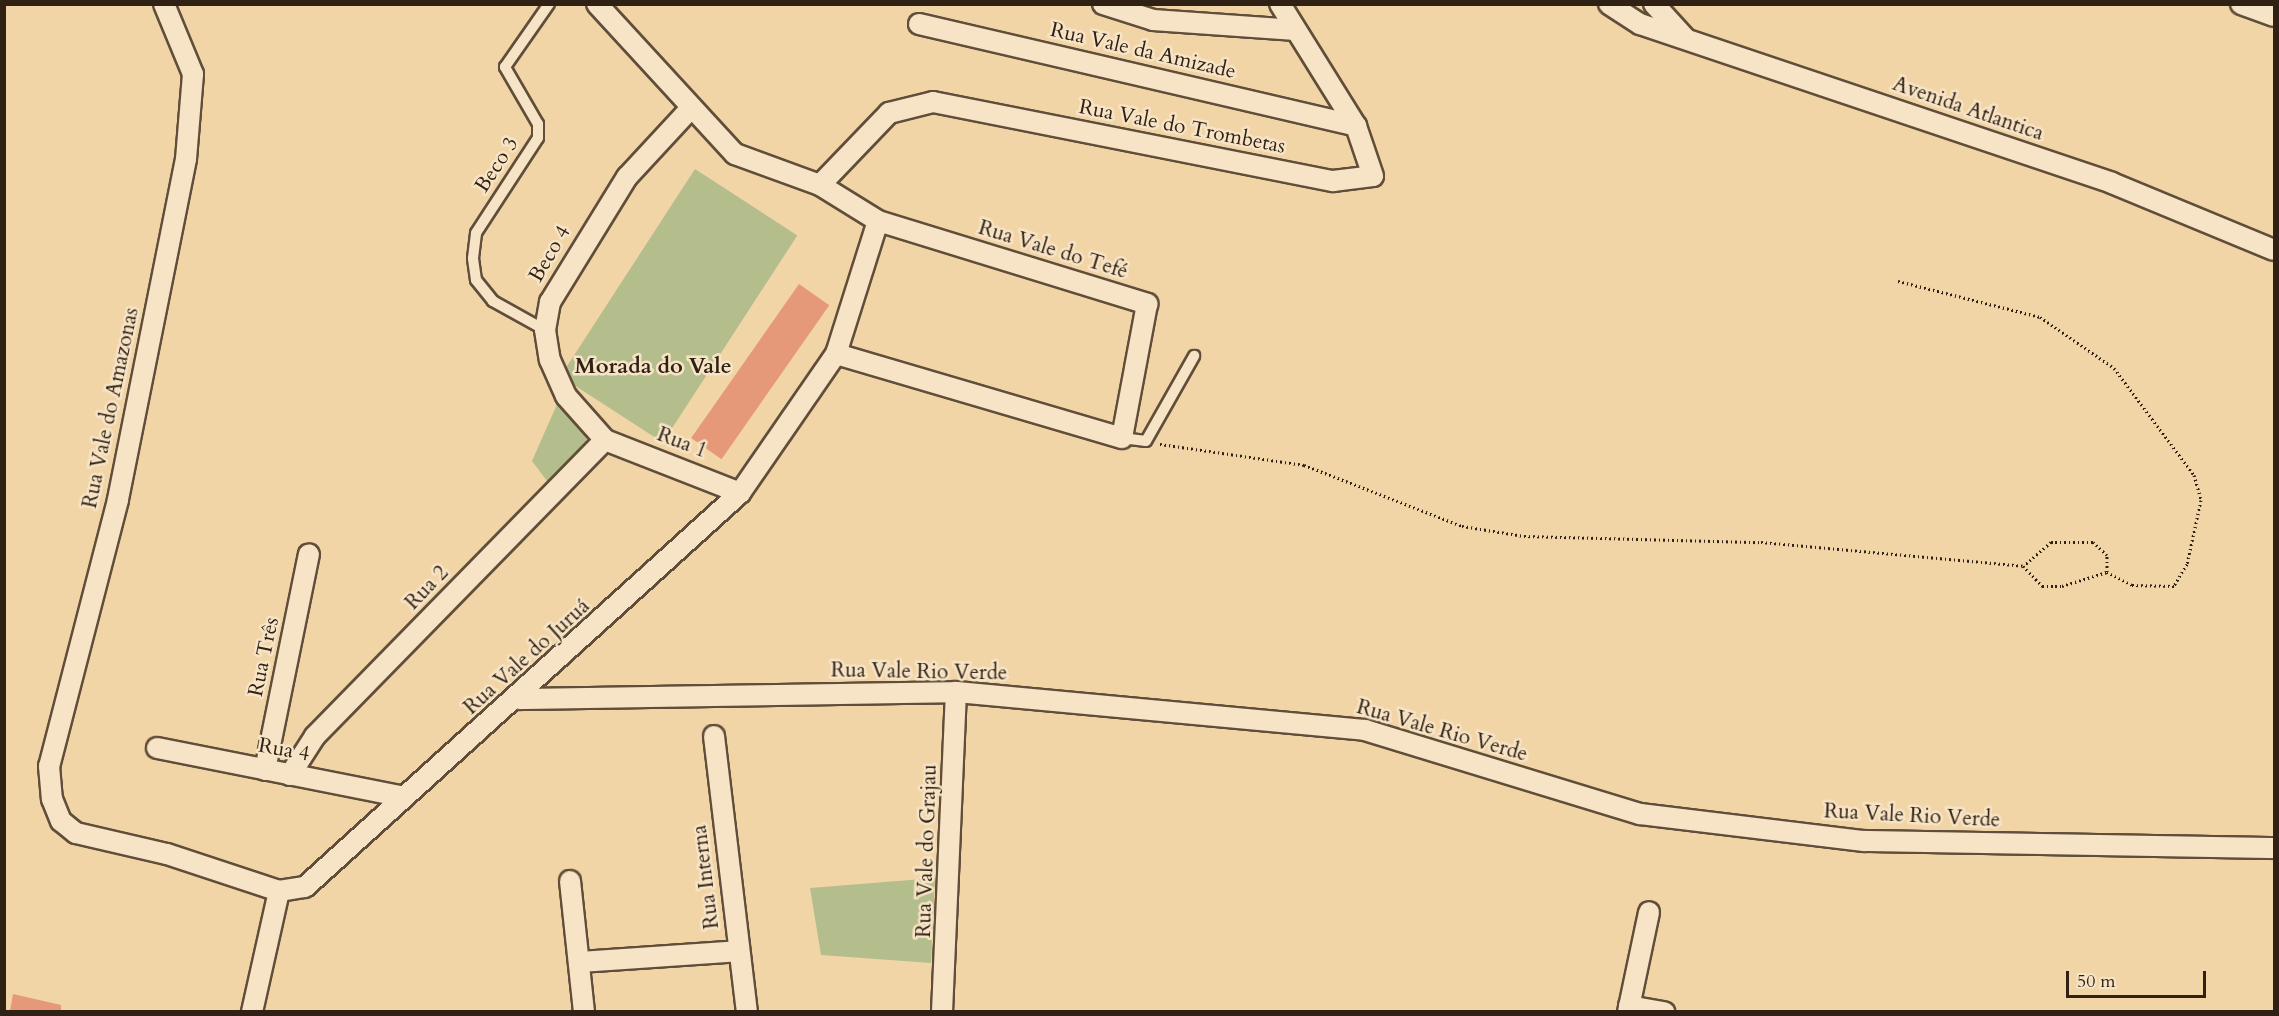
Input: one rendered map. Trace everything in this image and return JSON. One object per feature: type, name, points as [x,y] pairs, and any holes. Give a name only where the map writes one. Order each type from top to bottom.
[{"type":"street","name":"Rua Vale do Amazonas","points":[[164,4],[193,74],[186,159],[118,500],[49,766],[52,799],[61,820],[76,834],[167,854],[279,891]]},
{"type":"street","name":"Rua Vale do Tefé","points":[[597,4],[735,154],[820,185],[878,221],[1147,304],[1122,438]]},
{"type":"street","points":[[1103,4],[1153,20],[1296,30]]},
{"type":"street","name":"Rua Vale do Trombetas","points":[[820,185],[889,113],[933,102],[1352,182],[1373,176],[1356,126],[1280,4]]},
{"type":"street","points":[[1609,4],[1640,24],[1685,38]]},
{"type":"street","name":"Avenida Atlantica","points":[[1654,4],[1685,38],[2112,183],[2274,250]]},
{"type":"street","points":[[2241,4],[2274,16]]},
{"type":"street","name":"Rua Vale da Amizade","points":[[919,24],[1356,126]]},
{"type":"street","name":"Beco 4","points":[[605,440],[566,396],[550,360],[545,330],[550,302],[627,177],[691,108]]},
{"type":"street","name":"Rua Vale do Juruá","points":[[279,891],[305,886],[404,797],[519,699],[740,493],[836,354],[878,221]]},
{"type":"street","points":[[836,354],[1122,438]]},
{"type":"street","name":"Rua 1","points":[[605,440],[740,493]]},
{"type":"street","name":"Rua 2","points":[[290,775],[315,736],[605,440]]},
{"type":"street","name":"Rua Três","points":[[265,770],[309,554]]},
{"type":"street","name":"Rua Vale Rio Verde","points":[[519,699],[956,692],[1365,729],[1652,816],[1864,841],[2274,848]]},
{"type":"street","name":"Rua Vale do Grajau","points":[[942,1011],[956,692]]},
{"type":"street","name":"Rua Interna","points":[[714,736],[747,1011]]},
{"type":"street","name":"Rua 4","points":[[157,748],[404,797]]},
{"type":"street","points":[[570,881],[584,1011]]},
{"type":"street","points":[[252,1011],[279,891]]},
{"type":"street","points":[[1649,912],[1628,1009],[1664,1011]]},
{"type":"street","points":[[579,962],[739,951]]},
{"type":"lane","name":"Beco 3","points":[[545,330],[493,301],[476,280],[472,258],[476,233],[538,138],[538,124],[505,67],[549,4]]},
{"type":"lane","points":[[1122,438],[1146,441],[1194,356]]},
{"type":"path","points":[[1898,281],[2040,317],[2114,368],[2194,475],[2201,501],[2187,564],[2174,586],[2132,585],[2107,572]]},
{"type":"path","points":[[1146,441],[1304,465],[1462,526],[1524,536],[1761,542],[2023,566],[2042,586],[2088,582],[2107,572]]},
{"type":"path","points":[[2023,566],[2051,542],[2093,542],[2107,555],[2107,572]]},
{"type":"green space","points":[[695,169],[797,235],[663,443],[560,376]]},
{"type":"green space","points":[[558,402],[587,432],[586,452],[553,489],[532,461]]},
{"type":"green space","points":[[935,878],[931,963],[821,955],[810,888]]},
{"type":"building","points":[[799,284],[829,305],[721,459],[691,438]]},
{"type":"building","points":[[13,994],[61,1005],[61,1011],[10,1011]]},
{"type":"district","name":"Morada do Vale","points":[[653,367]]}]
